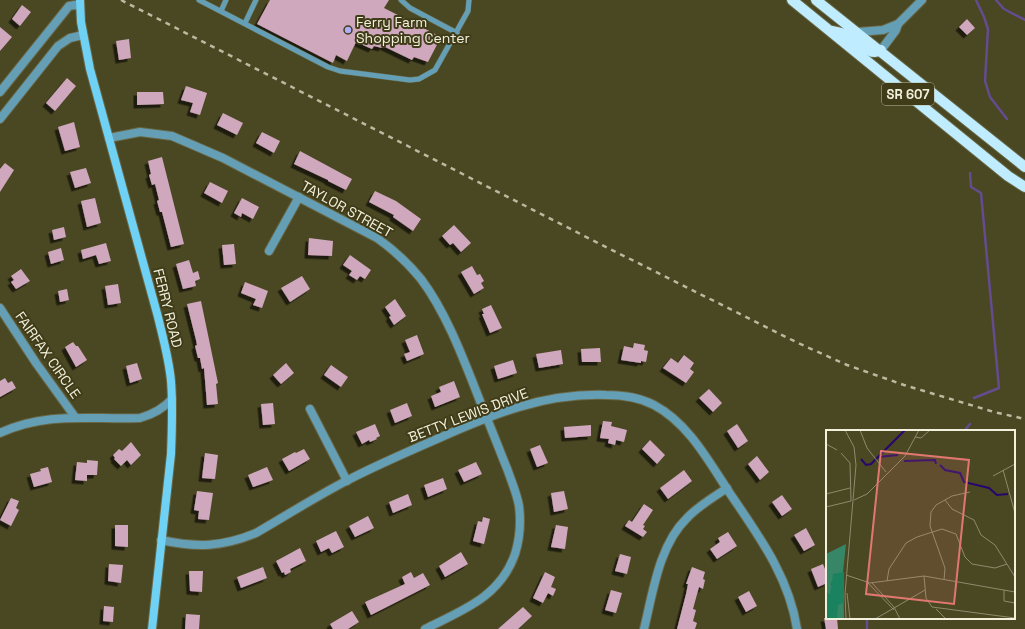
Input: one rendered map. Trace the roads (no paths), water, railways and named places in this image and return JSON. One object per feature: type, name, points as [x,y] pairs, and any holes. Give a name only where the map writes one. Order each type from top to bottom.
[{"type":"main road","name":"SR 607","points":[[792,0],[1008,176],[1025,187]]},
{"type":"main road","name":"SR 607","points":[[816,0],[858,32],[1025,167]]},
{"type":"main road","name":"FERRY ROAD","points":[[80,3],[83,35],[92,76],[158,317],[171,379],[171,454],[152,629]]},
{"type":"main road","points":[[830,31],[847,35],[872,52],[878,52],[880,50]]},
{"type":"street","points":[[858,32],[883,30],[898,24],[922,0]]},
{"type":"street","points":[[0,92],[69,6],[80,3]]},
{"type":"street","points":[[880,50],[896,30],[898,24]]},
{"type":"street","points":[[0,119],[58,46],[70,38],[83,35]]},
{"type":"street","name":"TAYLOR STREET","points":[[109,138],[135,132],[156,133],[172,136],[223,158],[377,238],[392,248],[407,263],[431,294],[445,319],[487,419],[515,492],[519,505],[520,525],[518,544],[507,570],[492,590],[472,605],[425,629]]},
{"type":"street","points":[[269,251],[299,197]]},
{"type":"street","name":"FAIRFAX CIRCLE","points":[[0,308],[75,417]]},
{"type":"street","name":"BETTY LEWIS DRIVE","points":[[161,540],[178,544],[202,545],[227,543],[244,538],[256,533],[347,481],[400,455],[487,419],[532,403],[571,395],[611,395],[629,397],[642,400],[667,412],[698,444],[781,574],[789,594],[797,629]]},
{"type":"street","points":[[0,433],[33,421],[75,417],[140,418],[159,411],[172,399]]},
{"type":"street","points":[[310,409],[347,481]]},
{"type":"street","points":[[644,629],[663,555],[668,542],[687,517],[727,488]]},
{"type":"lane","points":[[200,0],[328,67],[340,71],[402,80],[419,79],[435,70],[468,11],[469,0]]},
{"type":"lane","points":[[221,10],[226,0]]},
{"type":"lane","points":[[245,23],[256,0]]},
{"type":"lane","points":[[400,0],[410,8],[457,33]]},
{"type":"waterway","points":[[976,0],[988,29],[985,81],[990,97],[1007,119]]},
{"type":"waterway","points":[[996,0],[1004,9],[1025,20]]},
{"type":"waterway","points":[[970,173],[971,187],[981,193],[999,388],[974,398]]},
{"type":"waterway","points":[[965,430],[970,424]]},
{"type":"waterway","points":[[867,619],[867,629]]},
{"type":"railway","points":[[121,0],[798,343],[847,365],[904,385],[994,412],[1025,419]]},
{"type":"place","name":"Ferry Farm Shopping Center","points":[[348,30]]}]
